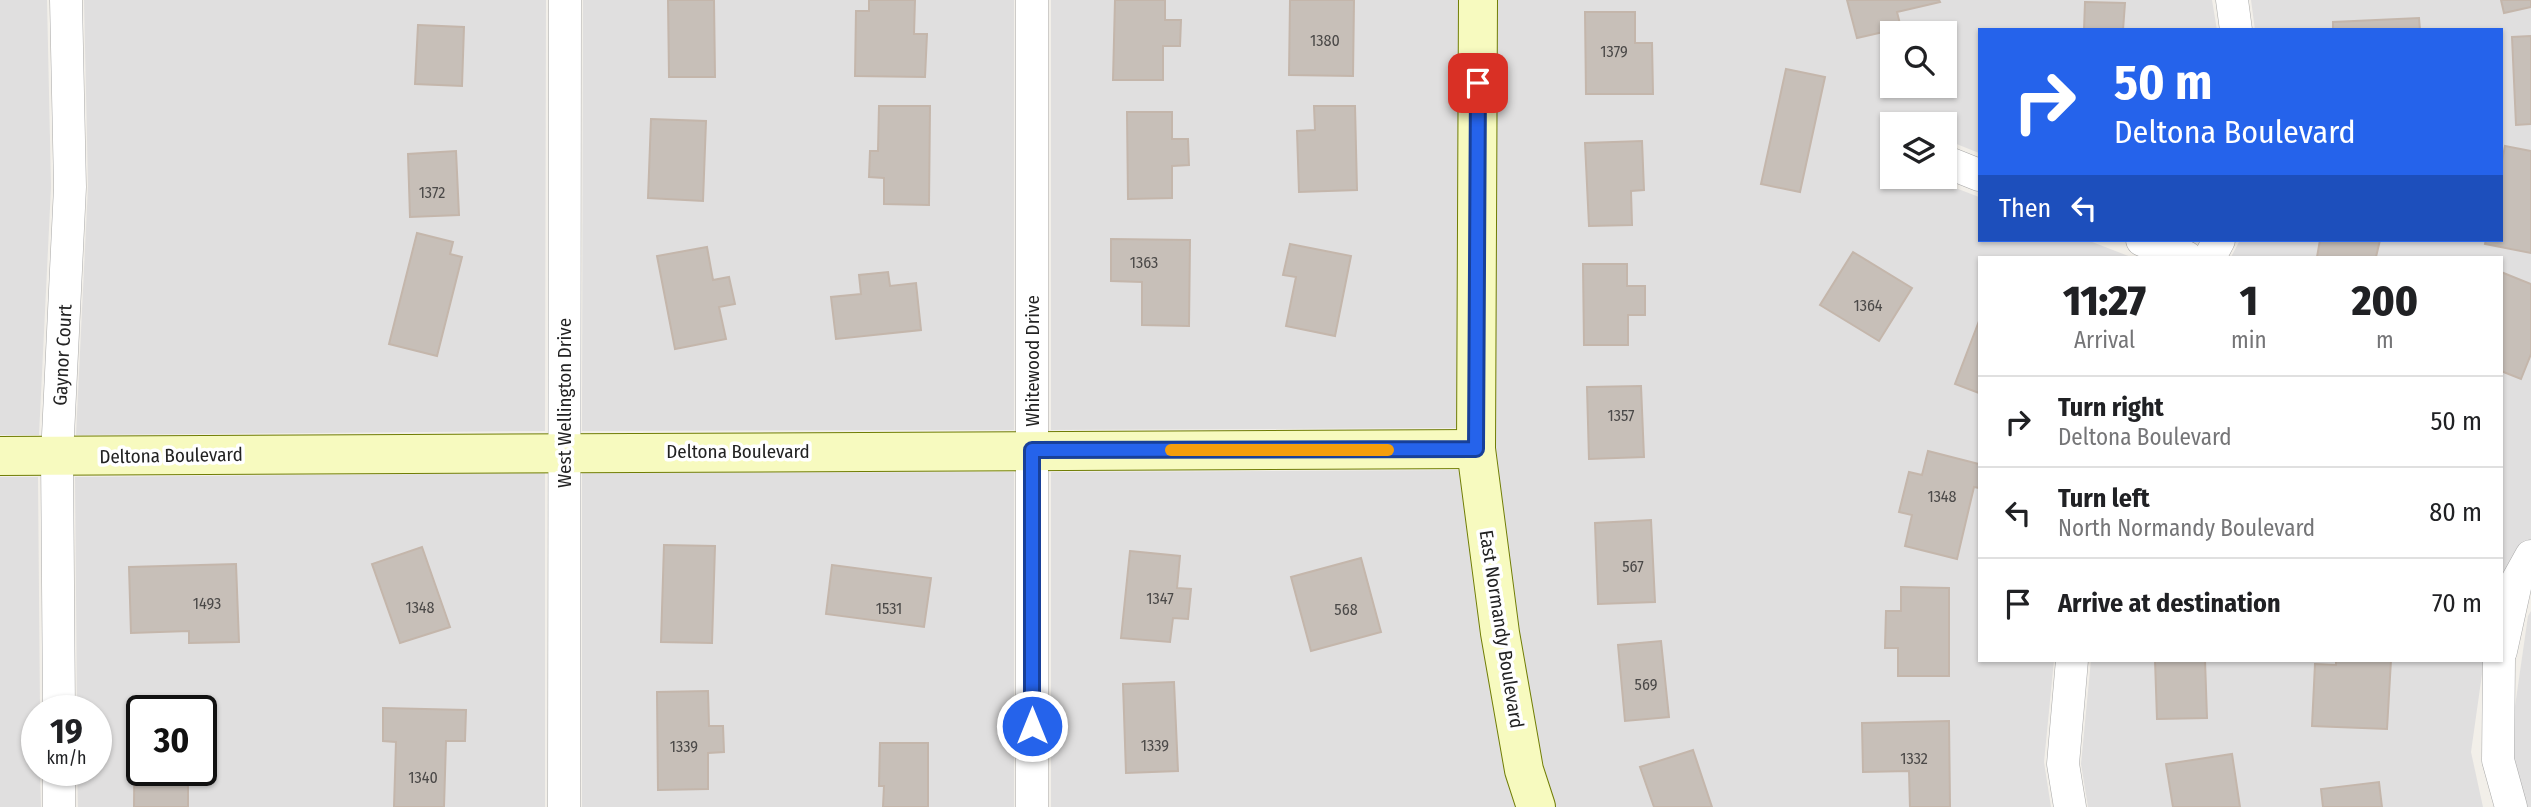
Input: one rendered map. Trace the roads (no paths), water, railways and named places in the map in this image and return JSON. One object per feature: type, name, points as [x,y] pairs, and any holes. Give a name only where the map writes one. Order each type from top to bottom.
[{"type":"street","name":"Gaynor Court","points":[[59,695],[57,456],[70,187],[66,0]]},
{"type":"street","name":"West Wellington Drive","points":[[564,807],[565,0]]},
{"type":"street","name":"Whitewood Drive","points":[[1032,0],[1032,807]]},
{"type":"street","name":"East Normandy Boulevard","points":[[1478,0],[1476,449],[1503,647],[1524,770],[1536,807]]},
{"type":"street","points":[[2232,0],[2236,28]]},
{"type":"street","points":[[1957,167],[1978,175]]},
{"type":"street","points":[[2147,242],[2183,256]]},
{"type":"street","name":"Deltona Boulevard","points":[[0,456],[1476,449]]},
{"type":"street","points":[[2503,641],[2516,583],[2531,556]]},
{"type":"street","points":[[2070,807],[2063,764],[2072,662]]},
{"type":"street","points":[[2499,662],[2498,760],[2511,807]]},
{"type":"street","points":[[59,786],[59,807]]}]
